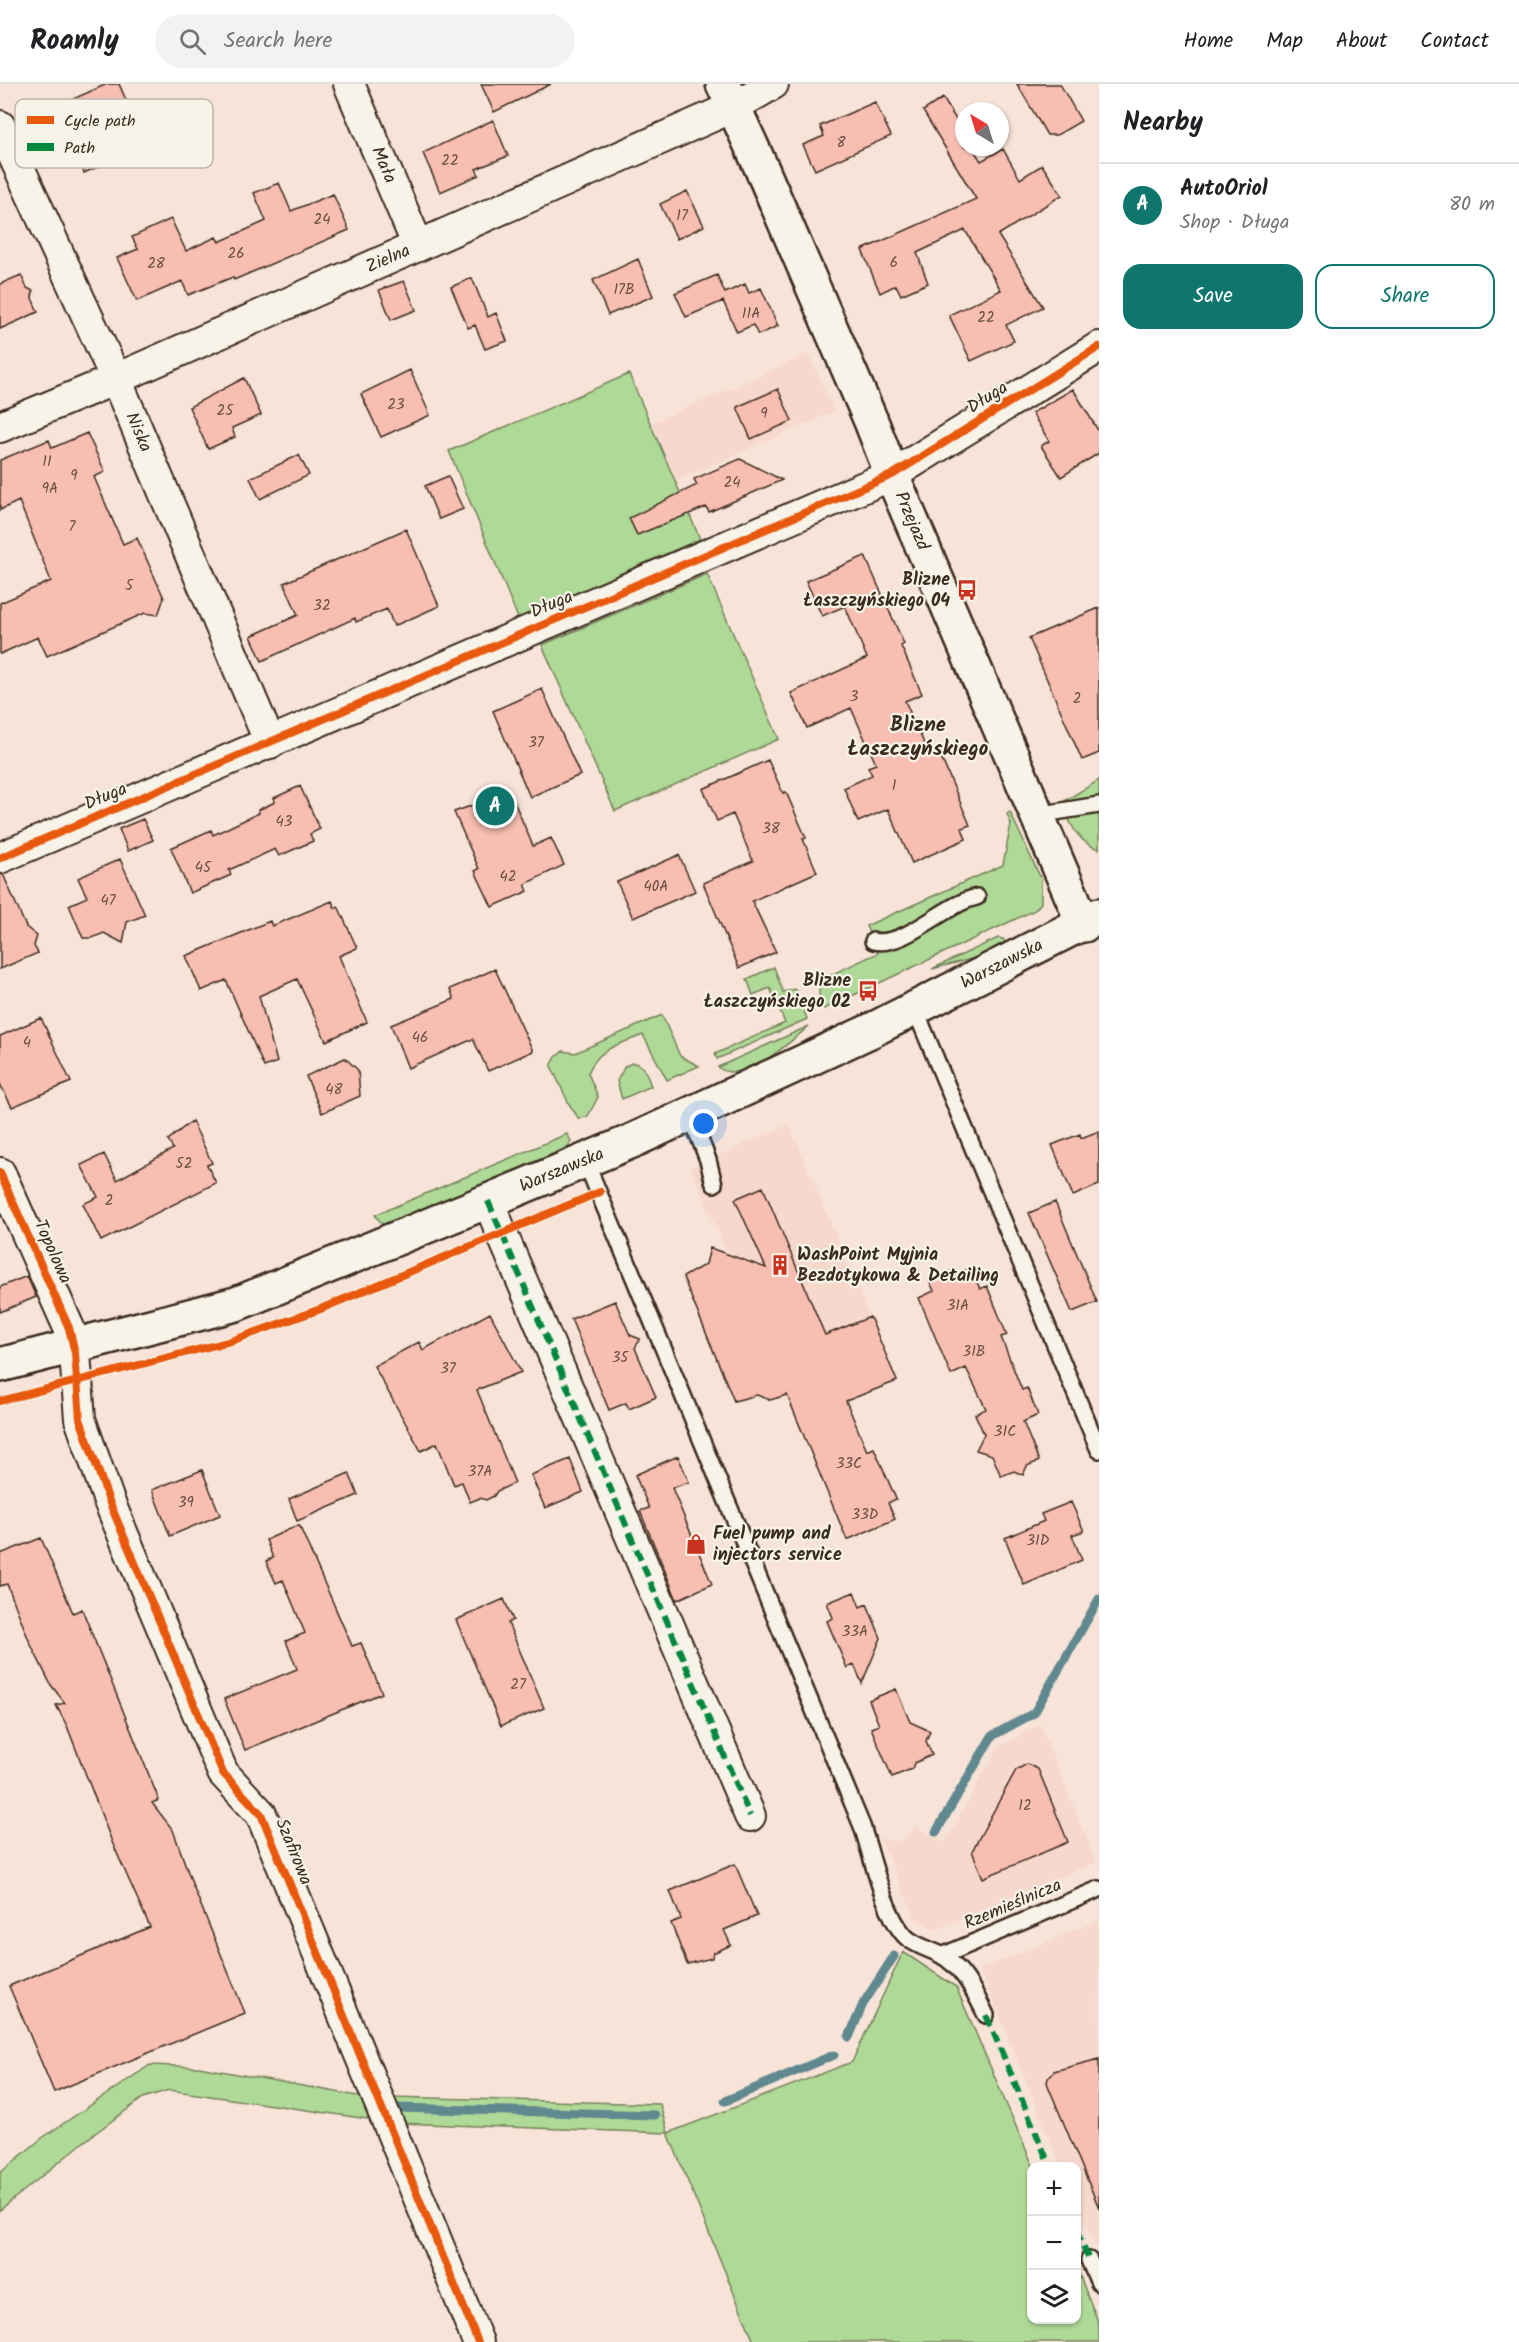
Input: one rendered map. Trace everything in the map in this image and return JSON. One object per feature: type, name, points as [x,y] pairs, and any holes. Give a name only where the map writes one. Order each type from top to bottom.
[{"type":"main road","name":"Przejazd","points":[[728,96],[857,389],[1037,815],[1091,920]]},
{"type":"main road","name":"Warszawska","points":[[0,1365],[74,1344],[236,1304],[488,1201],[690,1114],[915,1009],[1091,920]]},
{"type":"street","name":"Mała","points":[[350,84],[418,246]]},
{"type":"street","name":"Zielna","points":[[0,427],[116,379],[418,246],[728,96],[772,84]]},
{"type":"street","name":"Niska","points":[[0,126],[15,159]]},
{"type":"street","name":"Niska","points":[[19,168],[116,379],[270,743]]},
{"type":"street","name":"Długa","points":[[0,858],[892,475],[1099,347]]},
{"type":"street","name":"Topolowa","points":[[0,1173],[65,1316],[74,1344]]},
{"type":"street","points":[[488,1201],[750,1816]]},
{"type":"street","name":"Szafirowa","points":[[74,1344],[80,1419],[114,1511],[223,1773],[261,1814],[478,2342]]},
{"type":"lane","points":[[1037,815],[1099,805]]},
{"type":"lane","points":[[873,941],[880,943],[892,940],[951,906],[977,897]]},
{"type":"lane","points":[[915,1009],[1099,1450]]},
{"type":"lane","points":[[690,1114],[708,1160],[714,1184]]},
{"type":"lane","points":[[585,1160],[862,1826],[897,1926],[908,1939],[942,1956],[960,1970],[972,1986],[986,2015]]},
{"type":"lane","name":"Rzemieślnicza","points":[[942,1956],[1099,1889]]},
{"type":"lane","points":[[1089,2260],[1099,2283]]},
{"type":"shaded area","points":[[809,354],[834,411],[676,481],[652,423]]},
{"type":"shaded area","points":[[789,1124],[897,1381],[798,1419],[691,1168]]},
{"type":"shaded area","points":[[1040,1724],[1096,1862],[936,1930],[915,1918],[881,1840],[903,1841],[915,1827],[945,1843],[998,1747]]},
{"type":"shaded area","points":[[1099,1920],[1099,2244],[1095,2246],[1081,2213],[1081,2162],[1059,2162],[980,1970]]},
{"type":"green space","points":[[629,374],[700,539],[518,618],[449,451]]},
{"type":"green space","points":[[707,574],[779,739],[615,811],[542,645]]},
{"type":"green space","points":[[1099,780],[1099,849],[1080,837],[1061,803]]},
{"type":"green space","points":[[1010,812],[1041,879],[1041,903],[1035,910],[824,1009],[819,992],[826,977],[878,953],[866,926],[1003,865],[1011,824],[1007,814]]},
{"type":"green space","points":[[998,938],[1003,939],[1006,943],[979,957],[932,969]]},
{"type":"green space","points":[[774,967],[783,992],[794,989],[797,992],[807,1019],[717,1059],[715,1054],[785,1023],[770,988],[753,995],[747,979]]},
{"type":"green space","points":[[662,1015],[680,1056],[699,1066],[667,1080],[643,1035],[618,1044],[598,1057],[588,1073],[598,1097],[588,1116],[579,1119],[569,1104],[551,1066],[556,1057],[563,1051],[575,1053]]},
{"type":"green space","points":[[809,1026],[778,1051],[752,1067],[728,1072],[718,1067]]},
{"type":"green space","points":[[632,1063],[643,1068],[651,1086],[622,1099],[617,1081],[625,1066]]},
{"type":"green space","points":[[567,1134],[571,1141],[568,1147],[388,1227],[382,1224],[375,1215]]},
{"type":"green space","points":[[903,1952],[956,1987],[1031,2162],[1027,2162],[1027,2324],[1081,2324],[1081,2279],[1099,2324],[1099,2342],[754,2342],[668,2133],[852,2062]]},
{"type":"green space","points":[[150,2065],[199,2067],[363,2097],[375,2120],[169,2090],[143,2098],[90,2137],[0,2210],[0,2173],[42,2138]]},
{"type":"green space","points":[[392,2097],[660,2104],[668,2133],[398,2123]]},
{"type":"building","points":[[107,84],[119,84],[126,99],[73,99]]},
{"type":"building","points":[[481,84],[551,84],[494,112]]},
{"type":"building","points":[[1017,84],[1060,84],[1081,121],[1057,135],[1047,135]]},
{"type":"building","points":[[943,98],[955,118],[955,156],[978,156],[981,161],[990,156],[1007,156],[1020,179],[1042,165],[1062,195],[998,235],[1043,307],[1006,325],[1014,341],[971,361],[949,315],[1001,290],[965,230],[917,253],[928,283],[901,295],[896,285],[880,293],[862,250],[976,199],[923,111]]},
{"type":"building","points":[[875,102],[891,136],[815,170],[803,145],[824,136],[820,126]]},
{"type":"building","points":[[493,120],[508,156],[476,169],[479,175],[440,192],[423,153]]},
{"type":"building","points":[[82,168],[96,168],[84,173]]},
{"type":"building","points":[[279,183],[291,211],[333,194],[349,230],[234,280],[233,277],[188,295],[182,281],[137,301],[117,258],[138,249],[132,237],[171,219],[186,251],[216,237],[219,242],[266,221],[254,193]]},
{"type":"building","points":[[687,191],[704,226],[677,239],[660,204]]},
{"type":"building","points":[[638,259],[653,296],[608,315],[593,280]]},
{"type":"building","points":[[21,275],[27,288],[33,291],[32,298],[38,312],[0,329],[0,284]]},
{"type":"building","points":[[717,275],[725,293],[745,284],[749,293],[761,288],[778,326],[758,335],[753,325],[737,332],[723,301],[686,317],[675,293]]},
{"type":"building","points":[[472,278],[488,317],[496,313],[507,341],[485,349],[475,325],[468,328],[451,287]]},
{"type":"building","points":[[404,281],[416,310],[391,320],[379,290]]},
{"type":"building","points":[[410,370],[430,415],[381,437],[361,394]]},
{"type":"building","points":[[244,378],[261,415],[232,428],[235,437],[208,449],[189,407]]},
{"type":"building","points":[[778,389],[792,421],[751,439],[737,407]]},
{"type":"building","points":[[1073,389],[1099,432],[1099,453],[1061,477],[1041,446],[1049,441],[1032,413]]},
{"type":"building","points":[[87,433],[105,472],[94,477],[123,544],[137,538],[164,598],[158,615],[145,613],[47,656],[38,637],[0,654],[0,603],[51,581],[19,501],[0,510],[0,460],[49,440],[52,448]]},
{"type":"building","points":[[299,455],[309,475],[260,499],[250,478]]},
{"type":"building","points":[[740,459],[782,480],[709,512],[706,507],[637,535],[629,518],[697,485],[694,479]]},
{"type":"building","points":[[448,476],[463,509],[439,519],[425,486]]},
{"type":"building","points":[[406,529],[439,606],[394,626],[387,609],[356,622],[355,618],[262,661],[251,636],[298,615],[284,583]]},
{"type":"building","points":[[865,556],[904,644],[901,646],[922,694],[905,701],[928,752],[937,748],[970,825],[962,828],[966,839],[912,863],[888,809],[858,822],[844,788],[872,775],[868,767],[876,764],[851,708],[807,728],[791,693],[867,658],[845,606],[822,616],[806,581]]},
{"type":"building","points":[[1099,608],[1099,753],[1082,760],[1029,638]]},
{"type":"building","points":[[542,689],[580,775],[530,797],[493,711]]},
{"type":"building","points":[[768,760],[783,793],[786,792],[806,838],[803,839],[817,872],[752,901],[776,952],[739,968],[703,883],[753,861],[733,814],[717,821],[703,789]]},
{"type":"building","points":[[300,786],[320,829],[310,834],[313,841],[279,856],[275,849],[229,870],[231,875],[190,893],[171,848],[211,830],[213,835],[259,813],[258,810],[275,802],[274,798]]},
{"type":"building","points":[[510,792],[533,846],[551,838],[564,865],[525,884],[528,891],[492,907],[475,871],[479,869],[454,812]]},
{"type":"building","points":[[143,819],[153,840],[128,851],[119,829]]},
{"type":"building","points":[[679,855],[695,891],[633,918],[617,882]]},
{"type":"building","points":[[120,859],[145,915],[127,922],[123,943],[104,933],[92,938],[83,938],[69,905],[87,897],[78,878]]},
{"type":"building","points":[[3,874],[26,927],[37,936],[34,946],[38,953],[0,969],[0,875]]},
{"type":"building","points":[[332,901],[335,908],[338,906],[357,948],[339,956],[367,1022],[326,1041],[297,979],[259,996],[277,1062],[264,1067],[226,980],[201,991],[186,956],[270,921],[272,926]]},
{"type":"building","points":[[495,969],[533,1051],[488,1071],[473,1039],[408,1068],[391,1025],[454,999],[450,989]]},
{"type":"building","points":[[41,1018],[71,1082],[12,1107],[0,1084],[0,1036]]},
{"type":"building","points":[[345,1058],[358,1070],[360,1096],[322,1113],[306,1076]]},
{"type":"building","points":[[192,1121],[212,1163],[207,1165],[216,1183],[101,1241],[83,1204],[98,1197],[81,1165],[104,1154],[117,1180],[173,1149],[168,1140]]},
{"type":"building","points":[[1099,1131],[1099,1185],[1073,1196],[1052,1145],[1080,1134],[1081,1138]]},
{"type":"building","points":[[763,1187],[825,1335],[870,1317],[897,1381],[846,1401],[867,1451],[874,1448],[896,1499],[888,1503],[895,1519],[847,1540],[787,1395],[770,1400],[757,1395],[734,1401],[683,1277],[706,1264],[710,1248],[766,1268],[735,1199]]},
{"type":"building","points":[[1055,1202],[1097,1302],[1072,1312],[1029,1213]]},
{"type":"building","points":[[971,1268],[980,1289],[987,1286],[1007,1335],[1001,1337],[1022,1390],[1027,1388],[1038,1415],[1023,1422],[1039,1461],[1027,1466],[1023,1475],[1014,1471],[1001,1476],[992,1455],[976,1450],[984,1434],[975,1414],[986,1409],[966,1368],[951,1375],[919,1298],[934,1291],[929,1280],[952,1271],[954,1275]]},
{"type":"building","points":[[27,1276],[36,1297],[0,1312],[0,1287]]},
{"type":"building","points":[[615,1301],[630,1335],[640,1339],[635,1348],[656,1397],[629,1409],[626,1403],[609,1410],[571,1319]]},
{"type":"building","points":[[490,1313],[521,1372],[477,1390],[515,1483],[497,1491],[494,1496],[486,1500],[480,1498],[470,1502],[462,1482],[454,1485],[437,1443],[421,1451],[374,1366],[419,1342],[423,1350]]},
{"type":"building","points":[[678,1456],[689,1482],[672,1488],[712,1584],[677,1600],[640,1511],[649,1508],[635,1475]]},
{"type":"building","points":[[570,1459],[583,1492],[545,1508],[531,1475]]},
{"type":"building","points":[[202,1470],[220,1515],[170,1536],[152,1490]]},
{"type":"building","points":[[349,1473],[358,1495],[297,1521],[289,1499]]},
{"type":"building","points":[[1071,1502],[1084,1531],[1072,1535],[1082,1560],[1024,1585],[1005,1538],[1044,1521],[1041,1514]]},
{"type":"building","points":[[299,1525],[352,1646],[361,1643],[382,1693],[245,1750],[224,1699],[297,1669],[286,1641],[305,1633],[283,1580],[276,1583],[266,1561],[273,1558],[266,1540]]},
{"type":"building","points":[[41,1538],[73,1613],[82,1609],[159,1800],[152,1803],[173,1830],[193,1886],[245,2013],[54,2092],[9,1986],[150,1927],[112,1842],[67,1726],[56,1705],[65,1703],[51,1685],[30,1643],[7,1584],[0,1586],[0,1554]]},
{"type":"building","points":[[854,1592],[860,1607],[867,1604],[881,1638],[862,1683],[854,1665],[847,1668],[827,1621],[833,1618],[827,1603]]},
{"type":"building","points":[[504,1599],[513,1620],[508,1623],[544,1708],[501,1726],[456,1620]]},
{"type":"building","points":[[896,1689],[910,1722],[930,1731],[926,1741],[932,1755],[914,1763],[912,1769],[892,1777],[871,1728],[879,1725],[869,1700]]},
{"type":"building","points":[[1027,1764],[1038,1769],[1068,1842],[983,1878],[972,1851],[1016,1770]]},
{"type":"building","points":[[735,1864],[757,1916],[724,1930],[731,1945],[713,1953],[712,1958],[687,1964],[671,1923],[681,1919],[670,1891]]},
{"type":"building","points":[[1099,2059],[1099,2208],[1047,2083],[1054,2071]]},
{"type":"waterway","points":[[936,1832],[992,1736],[1034,1713],[1099,1599]]},
{"type":"waterway","points":[[849,2037],[863,2004],[894,1956]]},
{"type":"waterway","points":[[725,2101],[834,2055]]},
{"type":"waterway","points":[[398,2108],[655,2115]]},
{"type":"marked path","points":[[488,1201],[750,1816]]},
{"type":"marked path","points":[[986,2015],[1048,2162]]},
{"type":"marked path","points":[[1081,2242],[1089,2260]]},
{"type":"cycle path","points":[[0,858],[892,475],[1099,347]]},
{"type":"cycle path","points":[[0,1173],[69,1328],[75,1353],[80,1419],[109,1501],[223,1773],[261,1814],[478,2342]]},
{"type":"cycle path","points":[[0,1401],[231,1341],[318,1310],[600,1192]]},
{"type":"place","name":"Blizne Łaszczyńskiego 04","points":[[967,590]]},
{"type":"place","name":"AutoOriol","points":[[495,806]]},
{"type":"place","name":"Blizne Łaszczyńskiego 02","points":[[868,991]]},
{"type":"place","name":"WashPoint Myjnia Bezdotykowa & Detailing","points":[[780,1265]]},
{"type":"place","name":"Fuel pump and injectors service","points":[[696,1544]]},
{"type":"district","name":"Blizne Łaszczyńskiego","points":[[918,737]]}]
